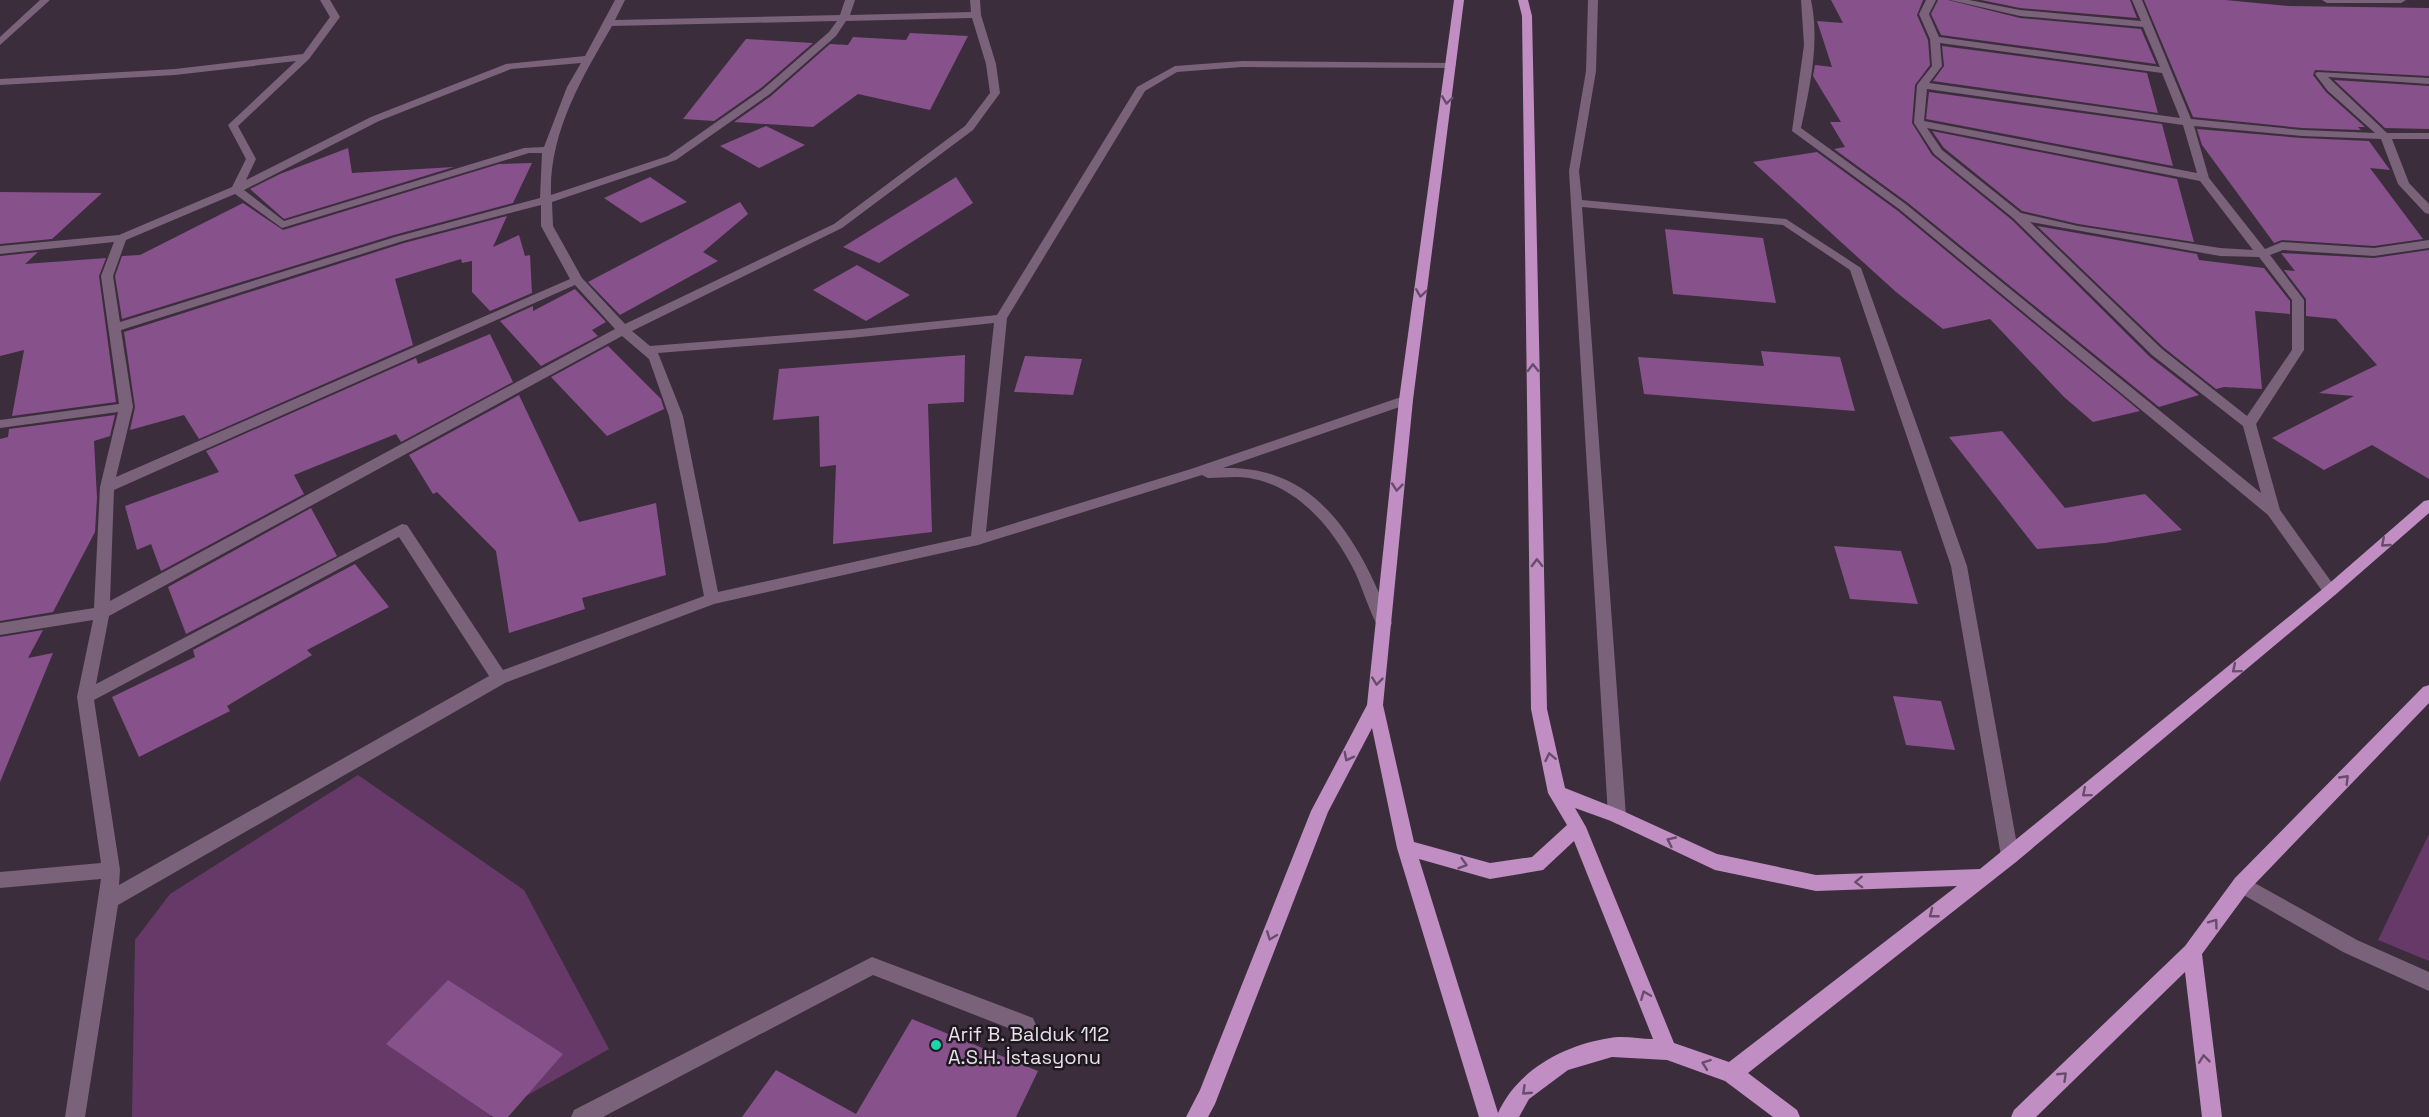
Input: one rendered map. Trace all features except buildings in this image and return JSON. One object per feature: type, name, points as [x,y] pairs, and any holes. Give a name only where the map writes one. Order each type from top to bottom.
[{"type":"main road","points":[[1459,0],[1406,400],[1375,705],[1406,848],[1489,1117]]},
{"type":"main road","points":[[1523,0],[1527,16],[1539,709],[1557,793],[1577,827],[1667,1050]]},
{"type":"main road","points":[[1731,1073],[1980,877],[2010,856],[2330,591],[2429,505]]},
{"type":"main road","points":[[2021,1117],[2192,952],[2242,884],[2429,692]]},
{"type":"main road","points":[[1196,1117],[1208,1097],[1320,811],[1375,705]]},
{"type":"main road","points":[[1557,793],[1617,816],[1715,862],[1816,883],[1980,877]]},
{"type":"main road","points":[[1406,848],[1490,872],[1537,864],[1577,827]]},
{"type":"main road","points":[[2192,952],[2212,1117]]},
{"type":"main road","points":[[1507,1117],[1522,1092],[1563,1061],[1612,1047],[1667,1050],[1731,1073],[1790,1117]]},
{"type":"street","points":[[0,42],[45,0]]},
{"type":"street","points":[[236,189],[251,159],[233,125],[306,57],[335,17],[325,0]]},
{"type":"street","points":[[620,0],[572,87],[548,150],[547,226],[577,280],[623,330],[656,357],[676,416],[712,599]]},
{"type":"street","points":[[113,328],[399,238],[546,200],[672,158],[766,92],[833,34],[849,9],[850,0]]},
{"type":"street","points":[[0,629],[102,613],[623,330],[837,225],[969,128],[995,93],[991,64],[976,15],[975,0]]},
{"type":"street","points":[[1593,0],[1591,71],[1575,171],[1617,816]]},
{"type":"street","points":[[1806,0],[1811,14],[1804,97],[1796,129],[1903,207],[2273,511],[2330,591]]},
{"type":"street","points":[[1931,0],[1924,14],[1935,39],[1937,66],[1922,85],[1919,123],[1938,152],[2017,216],[2157,352],[2249,424],[2273,511]]},
{"type":"street","points":[[1955,0],[2020,13],[2145,24]]},
{"type":"street","points":[[2137,0],[2188,124],[2192,145],[2204,178],[2298,300],[2298,350],[2249,424]]},
{"type":"street","points":[[2326,0],[2401,0]]},
{"type":"street","points":[[609,23],[842,20],[976,15]]},
{"type":"street","points":[[1935,39],[2167,71]]},
{"type":"street","points":[[0,82],[175,72],[306,57]]},
{"type":"street","points":[[0,250],[121,238],[236,189],[375,119],[509,66],[588,60]]},
{"type":"street","points":[[978,540],[1001,318],[1141,89],[1175,69],[1242,64],[1451,65]]},
{"type":"street","points":[[2429,81],[2320,74],[2332,89],[2386,137],[2404,184],[2429,211]]},
{"type":"street","points":[[1922,85],[2188,124],[2386,137],[2429,136]]},
{"type":"street","points":[[1919,123],[2204,178]]},
{"type":"street","points":[[236,189],[282,225],[528,150],[548,150]]},
{"type":"street","points":[[1576,203],[1786,222],[1855,268],[1959,566],[2010,856]]},
{"type":"street","points":[[2017,216],[2078,229],[2220,252],[2262,254],[2282,246],[2374,252],[2429,244]]},
{"type":"street","points":[[75,1117],[109,900],[111,870],[85,697],[102,613],[107,487],[126,407],[107,276],[121,238]]},
{"type":"street","points":[[107,487],[577,280]]},
{"type":"street","points":[[647,350],[851,334],[1001,318]]},
{"type":"street","points":[[109,900],[499,678],[712,599],[978,540],[1196,472],[1406,400]]},
{"type":"street","points":[[0,424],[126,407]]},
{"type":"street","points":[[1196,472],[1253,474],[1295,490],[1334,522],[1361,564],[1384,623]]},
{"type":"street","points":[[85,697],[402,529],[499,678]]},
{"type":"street","points":[[0,880],[111,870]]},
{"type":"street","points":[[2242,884],[2350,946],[2429,982]]},
{"type":"street","points":[[581,1117],[872,966],[1026,1024]]},
{"type":"shaded area","points":[[358,775],[524,890],[609,1049],[489,1117],[132,1117],[135,940],[170,894]]},
{"type":"shaded area","points":[[2429,834],[2429,961],[2378,940]]},
{"type":"place","name":"Arif B. Balduk 112 A.S.H. İstasyonu","points":[[936,1045]]}]
